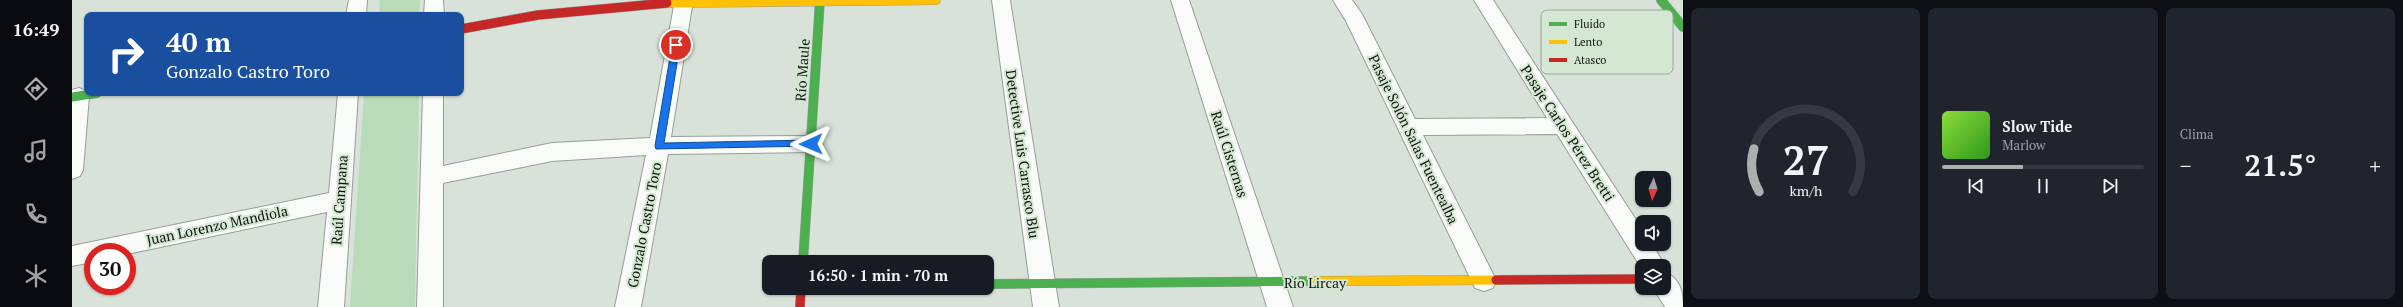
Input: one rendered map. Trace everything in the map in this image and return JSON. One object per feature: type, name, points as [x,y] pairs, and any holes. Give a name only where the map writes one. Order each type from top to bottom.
[{"type":"street","points":[[356,12],[358,0]]},
{"type":"street","points":[[434,0],[434,12]]},
{"type":"street","points":[[464,28],[538,14],[684,0],[936,0]]},
{"type":"street","name":"Gonzalo Castro Toro","points":[[628,307],[659,146],[684,0]]},
{"type":"street","name":"Río Maule","points":[[803,255],[820,0]]},
{"type":"street","name":"Detective Luis Carrasco Blu","points":[[1001,0],[1046,307]]},
{"type":"street","name":"Raúl Cisternas","points":[[1180,0],[1280,307]]},
{"type":"street","name":"Pasaje Solón Salas Fuentealba","points":[[1342,0],[1355,19],[1484,280]]},
{"type":"street","name":"Pasaje Carlos Pérez Bretti","points":[[1483,0],[1648,259]]},
{"type":"street","points":[[1661,0],[1669,10]]},
{"type":"street","points":[[1673,15],[1683,27]]},
{"type":"street","points":[[72,170],[83,96]]},
{"type":"street","name":"Raúl Campana","points":[[331,307],[348,96]]},
{"type":"street","points":[[430,307],[432,96]]},
{"type":"street","points":[[1408,126],[1563,126]]},
{"type":"street","points":[[431,176],[552,152],[659,146],[811,144]]},
{"type":"street","name":"Juan Lorenzo Mandiola","points":[[72,256],[340,200]]},
{"type":"street","name":"Río Lircay","points":[[994,284],[1635,279]]},
{"type":"street","points":[[1671,279],[1683,279]]},
{"type":"street","points":[[1671,294],[1679,307]]},
{"type":"street","points":[[800,307],[801,295]]},
{"type":"green space","points":[[380,0],[420,0],[419,12],[379,12]]},
{"type":"green space","points":[[364,96],[419,96],[415,307],[350,307]]},
{"type":"traffic: fast","points":[[803,255],[820,0]]},
{"type":"traffic: fast","points":[[1661,0],[1669,10]]},
{"type":"traffic: fast","points":[[1673,15],[1683,27]]},
{"type":"traffic: fast","points":[[72,97],[84,95]]},
{"type":"traffic: fast","points":[[994,284],[1316,281]]},
{"type":"traffic: slow","points":[[667,3],[936,0]]},
{"type":"traffic: slow","points":[[1316,281],[1496,280]]},
{"type":"traffic: jam","points":[[464,28],[538,15],[667,3]]},
{"type":"traffic: jam","points":[[1496,280],[1635,279]]},
{"type":"traffic: jam","points":[[800,307],[801,295]]},
{"type":"route","points":[[676,45],[659,146],[811,144]]}]
